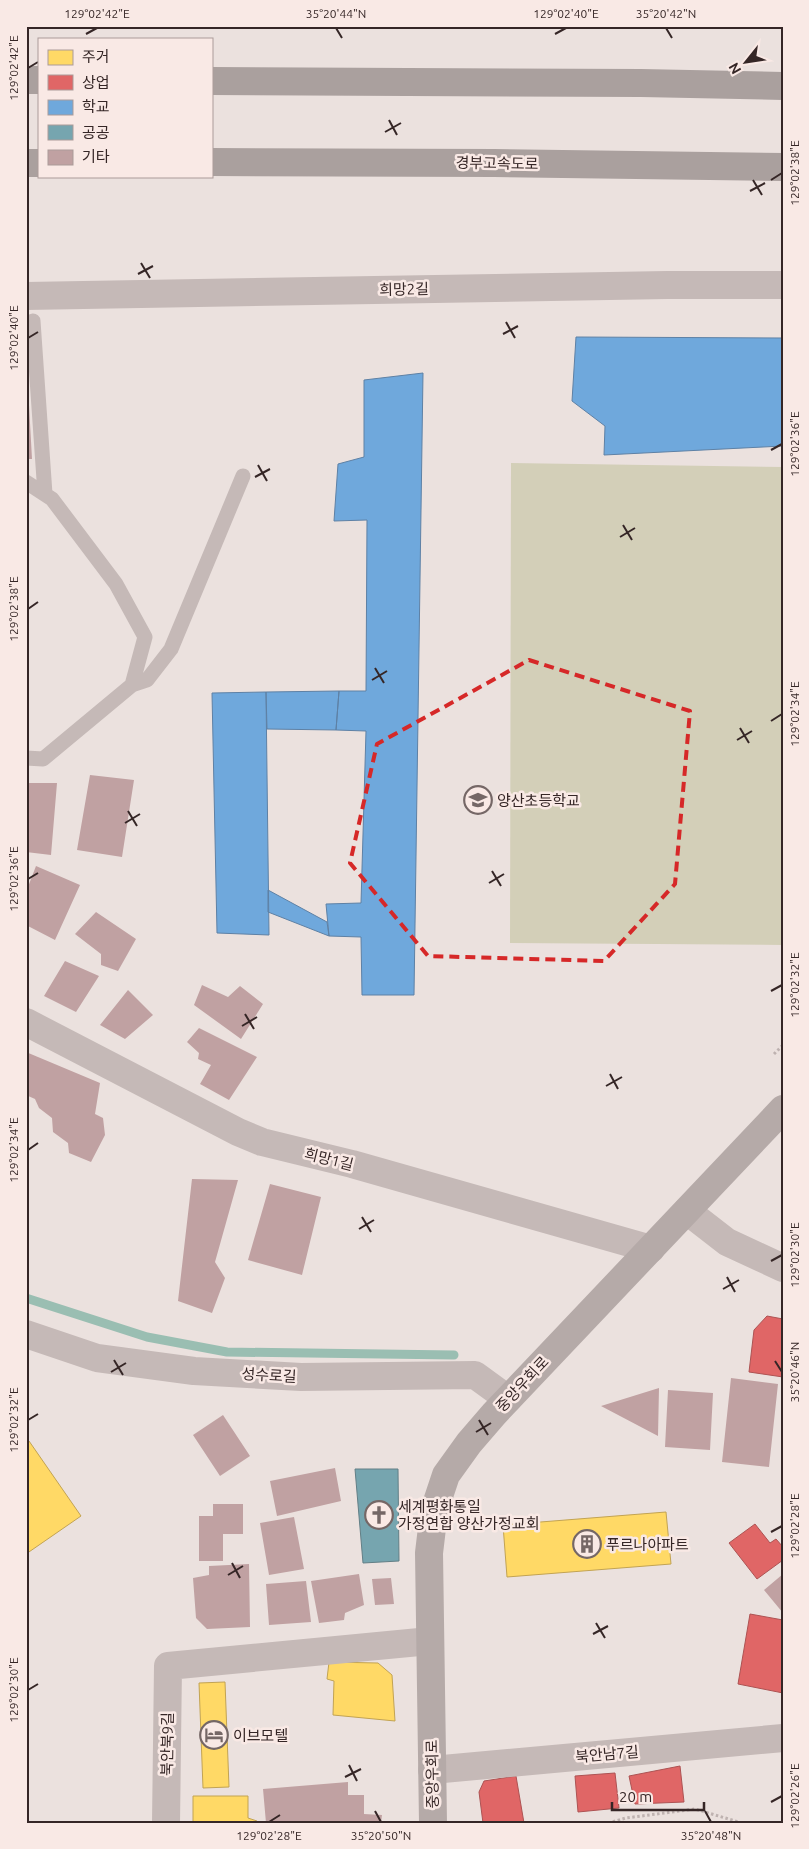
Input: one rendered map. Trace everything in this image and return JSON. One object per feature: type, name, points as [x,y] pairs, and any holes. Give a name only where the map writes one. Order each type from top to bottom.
[{"type":"highway","points":[[212,81],[783,86]]},
{"type":"highway","name":"경부고속도로","points":[[212,162],[494,162],[783,167]]},
{"type":"main road","name":"중앙우회로","points":[[432,1823],[429,1553],[434,1511],[446,1475],[508,1400],[783,1109]]},
{"type":"street","name":"희망2길","points":[[30,308],[667,285],[783,285]]},
{"type":"street","name":"희망1길","points":[[26,1022],[238,1132],[262,1142],[352,1164],[651,1248]]},
{"type":"street","points":[[687,1211],[726,1242],[783,1268]]},
{"type":"street","name":"성수로길","points":[[26,1334],[97,1358],[194,1372],[302,1377],[475,1375],[508,1400]]},
{"type":"street","name":"북안북9길","points":[[166,1823],[168,1666],[430,1641]]},
{"type":"street","name":"북안남7길","points":[[432,1770],[783,1738]]},
{"type":"lane","points":[[30,308],[45,494]]},
{"type":"lane","points":[[26,758],[43,759],[132,685],[147,680],[171,649],[244,476]]},
{"type":"lane","points":[[26,482],[52,499],[116,584],[145,637],[132,685]]},
{"type":"path","points":[[774,1054],[783,1045]]},
{"type":"path","points":[[608,1823],[626,1818],[695,1809],[742,1823]]},
{"type":"highlighted area","points":[[529,660],[690,711],[675,884],[604,961],[428,956],[350,863],[377,744]]},
{"type":"shaded area","points":[[511,463],[783,467],[783,945],[510,943]]},
{"type":"building: 주거","points":[[29,1441],[81,1516],[26,1554],[26,1443]]},
{"type":"building: 주거","name":"푸르나아파트","points":[[666,1512],[671,1564],[507,1577],[503,1525]]},
{"type":"building: 주거","points":[[329,1662],[378,1663],[392,1675],[395,1721],[333,1715],[334,1681],[327,1679]]},
{"type":"building: 주거","name":"이브모텔","points":[[225,1682],[229,1787],[203,1788],[199,1683]]},
{"type":"building: 주거","points":[[193,1796],[248,1796],[248,1818],[257,1821],[257,1823],[193,1823]]},
{"type":"building: 상업","points":[[767,1316],[783,1319],[783,1377],[749,1372],[754,1330]]},
{"type":"building: 상업","points":[[755,1524],[770,1543],[776,1539],[783,1547],[783,1560],[757,1579],[729,1543]]},
{"type":"building: 상업","points":[[750,1614],[783,1620],[783,1693],[738,1684]]},
{"type":"building: 상업","points":[[680,1766],[684,1802],[635,1804],[629,1776]]},
{"type":"building: 상업","points":[[615,1773],[619,1808],[578,1812],[575,1776]]},
{"type":"building: 상업","points":[[516,1776],[524,1823],[483,1823],[479,1792],[484,1781]]},
{"type":"building: 학교","points":[[576,337],[783,338],[783,446],[604,455],[605,426],[572,401]]},
{"type":"building: 학교","points":[[423,373],[414,995],[362,995],[361,937],[329,936],[326,904],[361,903],[366,731],[336,730],[339,691],[366,691],[367,520],[334,521],[338,464],[364,457],[364,380]]},
{"type":"building: 학교","points":[[339,691],[336,730],[267,729],[266,692]]},
{"type":"building: 학교","points":[[266,692],[269,935],[217,933],[212,693]]},
{"type":"building: 학교","points":[[268,890],[327,922],[329,936],[268,912]]},
{"type":"building: 공공","name":"세계평화통일 가정연합 양산가정교회","points":[[355,1469],[398,1469],[399,1561],[363,1563]]},
{"type":"building: 기타","points":[[26,387],[28,387],[32,459],[26,459]]},
{"type":"building: 기타","points":[[90,775],[134,780],[122,857],[77,850]]},
{"type":"building: 기타","points":[[26,783],[57,783],[51,855],[26,852]]},
{"type":"building: 기타","points":[[36,866],[80,885],[55,940],[26,925],[26,892]]},
{"type":"building: 기타","points":[[96,912],[136,939],[118,971],[101,965],[101,954],[75,934]]},
{"type":"building: 기타","points":[[65,961],[99,976],[76,1012],[44,996]]},
{"type":"building: 기타","points":[[202,985],[228,997],[240,986],[263,1004],[241,1039],[194,1005]]},
{"type":"building: 기타","points":[[128,990],[153,1015],[125,1039],[100,1025]]},
{"type":"building: 기타","points":[[199,1028],[257,1057],[229,1100],[200,1084],[211,1065],[198,1059],[199,1053],[187,1042]]},
{"type":"building: 기타","points":[[26,1052],[100,1083],[95,1114],[103,1118],[105,1135],[91,1162],[69,1153],[68,1143],[53,1132],[52,1118],[39,1108],[35,1099],[26,1095]]},
{"type":"building: 기타","points":[[192,1179],[238,1180],[215,1262],[225,1278],[212,1313],[178,1301]]},
{"type":"building: 기타","points":[[270,1184],[321,1197],[302,1275],[248,1260]]},
{"type":"building: 기타","points":[[731,1378],[778,1384],[769,1467],[722,1462]]},
{"type":"building: 기타","points":[[659,1388],[658,1436],[601,1406]]},
{"type":"building: 기타","points":[[668,1390],[713,1393],[710,1450],[665,1447]]},
{"type":"building: 기타","points":[[223,1415],[250,1456],[220,1476],[193,1435]]},
{"type":"building: 기타","points":[[335,1468],[341,1501],[277,1516],[270,1481]]},
{"type":"building: 기타","points":[[213,1504],[243,1504],[243,1534],[223,1534],[223,1561],[199,1561],[199,1516],[213,1516]]},
{"type":"building: 기타","points":[[294,1517],[304,1569],[269,1575],[260,1523]]},
{"type":"building: 기타","points":[[249,1564],[250,1627],[207,1629],[196,1618],[193,1578],[209,1575],[209,1566]]},
{"type":"building: 기타","points":[[359,1574],[364,1605],[345,1613],[344,1620],[319,1623],[311,1581]]},
{"type":"building: 기타","points":[[783,1574],[783,1613],[764,1590]]},
{"type":"building: 기타","points":[[391,1578],[394,1604],[375,1605],[372,1579]]},
{"type":"building: 기타","points":[[306,1581],[311,1622],[269,1625],[266,1584]]},
{"type":"building: 기타","points":[[348,1782],[348,1795],[364,1795],[364,1814],[382,1815],[381,1823],[266,1823],[263,1789]]},
{"type":"waterway","points":[[26,1298],[147,1337],[227,1352],[454,1355]]},
{"type":"place","name":"양산초등학교","points":[[478,800]]},
{"type":"place","name":"세계평화통일 가정연합 양산가정교회","points":[[379,1515]]},
{"type":"place","name":"푸르나아파트","points":[[587,1544]]},
{"type":"place","name":"이브모텔","points":[[214,1735]]}]
